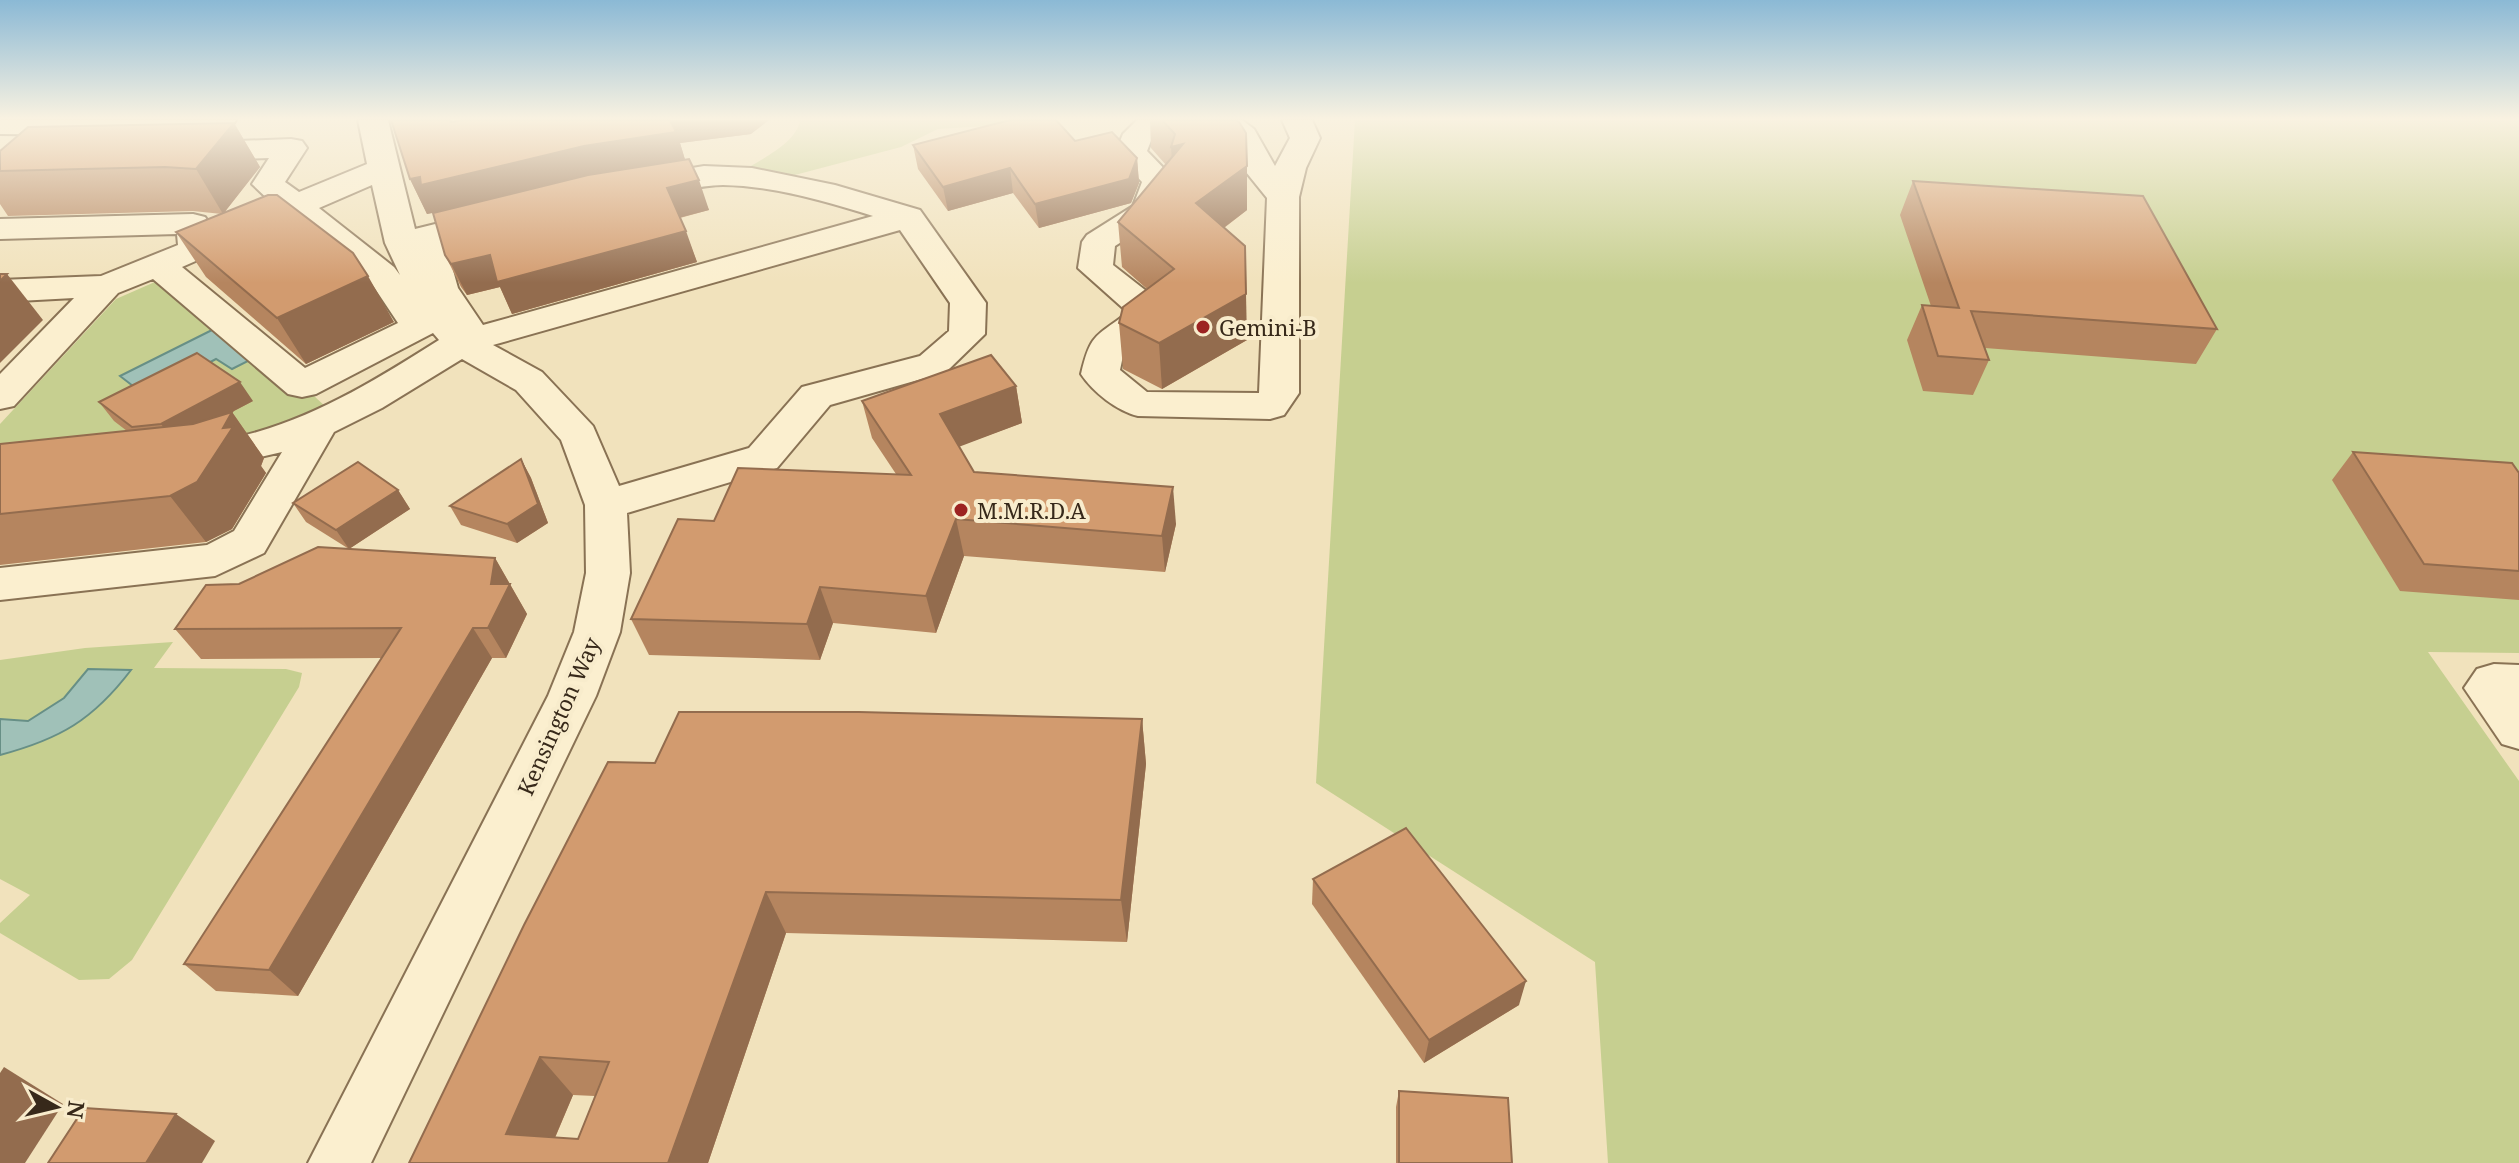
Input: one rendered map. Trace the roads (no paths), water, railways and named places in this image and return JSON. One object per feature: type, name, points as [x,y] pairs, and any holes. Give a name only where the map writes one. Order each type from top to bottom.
[{"type":"street","points":[[159,266],[302,385],[419,327],[382,274],[268,184],[274,174]]},
{"type":"street","points":[[0,291],[106,286],[369,174]]},
{"type":"street","name":"Kensington Way","points":[[339,1163],[572,696],[597,632],[608,573],[606,505],[579,435],[529,381],[461,343],[437,314],[402,243],[386,174]]},
{"type":"street","points":[[1153,174],[1159,180],[1147,211],[1099,242],[1095,268],[1141,305],[1144,319],[1106,346],[1100,374],[1138,404],[1270,406],[1280,393],[1285,174]]},
{"type":"street","points":[[1267,174],[1287,183]]},
{"type":"street","points":[[1287,183],[1290,174]]},
{"type":"street","points":[[606,505],[763,458],[816,396],[933,364],[967,334],[968,303],[908,217],[857,199],[744,178],[705,176],[613,190]]},
{"type":"street","points":[[527,211],[427,236],[440,288],[474,339],[908,217]]},
{"type":"street","points":[[0,229],[193,224],[219,238]]},
{"type":"street","points":[[0,397],[106,286]]},
{"type":"street","points":[[166,460],[227,454],[319,424],[354,409],[461,343]]},
{"type":"street","points":[[0,584],[215,560],[249,542],[319,424]]},
{"type":"street","points":[[2519,683],[2494,682],[2488,688],[2519,730]]},
{"type":"water","points":[[212,330],[254,358],[232,369],[216,359],[146,396],[120,376]]},
{"type":"water","points":[[88,669],[131,670],[103,702],[74,725],[40,742],[0,755],[0,719],[28,721],[64,698]]},
{"type":"place","name":"Gemini-B","points":[[1203,327]]},
{"type":"place","name":"M.M.R.D.A","points":[[961,510]]}]
